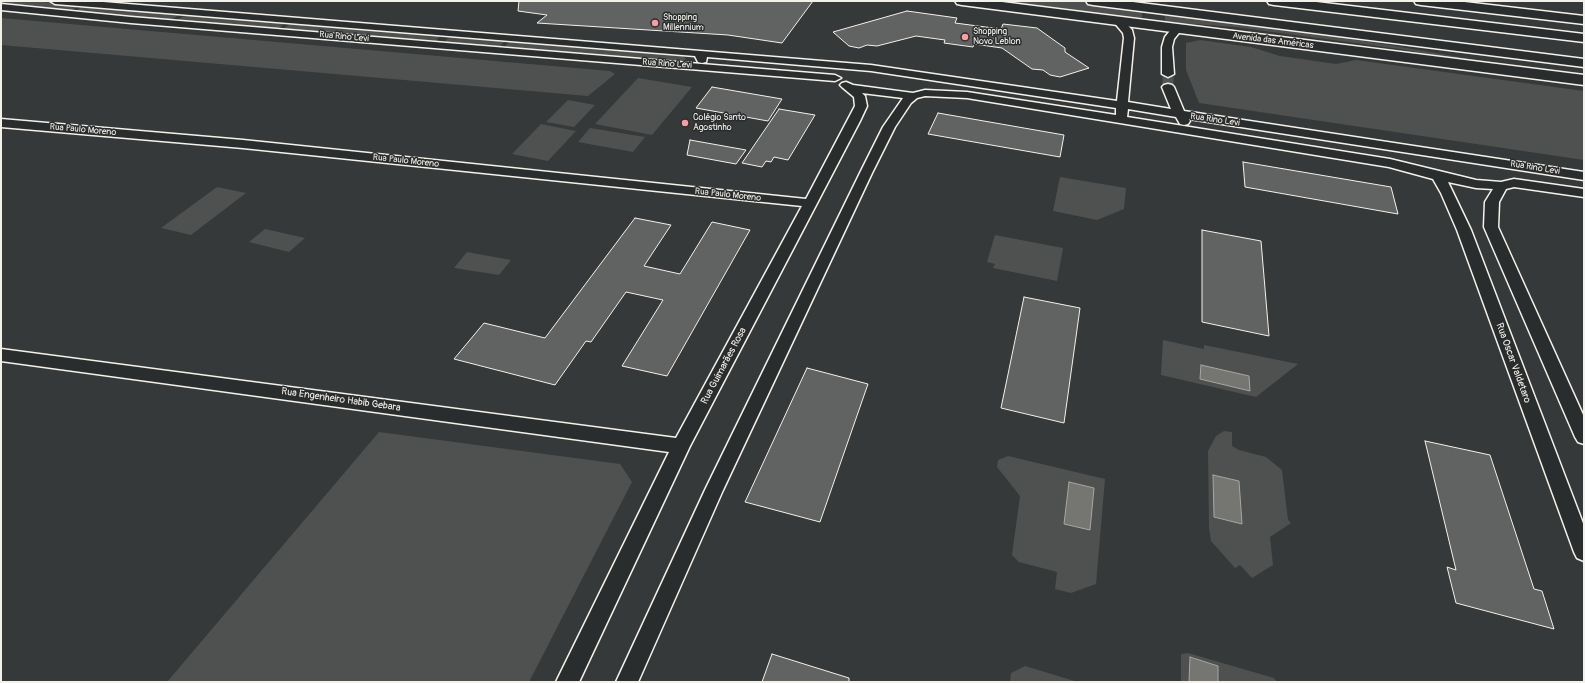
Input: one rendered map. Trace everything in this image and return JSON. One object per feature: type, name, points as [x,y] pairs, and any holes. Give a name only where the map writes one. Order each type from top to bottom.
[{"type":"main road","name":"Avenida das Américas","points":[[962,1],[1584,80]]},
{"type":"main road","name":"Avenida das Américas","points":[[1097,1],[1584,63]]},
{"type":"main road","points":[[1274,1],[1584,38]]},
{"type":"main road","points":[[1421,1],[1450,3],[1584,20]]},
{"type":"main road","points":[[1465,24],[1483,23],[1542,30],[1584,29]]},
{"type":"main road","points":[[1356,34],[1584,74]]},
{"type":"street","name":"Rua Rino Levi","points":[[55,1],[845,65],[1122,105],[1584,176]]},
{"type":"street","name":"Rua Rino Levi","points":[[1,7],[131,20],[695,66],[703,59],[698,53]]},
{"type":"street","points":[[1118,21],[1128,32],[1129,38],[1122,105],[1123,120]]},
{"type":"street","points":[[1168,74],[1167,46],[1169,39],[1177,29]]},
{"type":"street","points":[[439,45],[442,39],[450,34]]},
{"type":"street","points":[[695,66],[835,78],[835,71],[839,67],[845,65]]},
{"type":"street","points":[[627,682],[714,490],[889,127],[907,101],[919,94],[933,89],[934,77]]},
{"type":"street","name":"Rua Guimarães Rosa","points":[[567,682],[681,446],[861,106],[859,96],[851,88],[835,78]]},
{"type":"street","points":[[1168,87],[1174,105],[1181,115],[1184,124],[1183,130]]},
{"type":"street","name":"Rua Rino Levi","points":[[851,88],[919,94],[968,95],[1390,163],[1438,176],[1476,184],[1507,184],[1584,193]]},
{"type":"street","name":"Rua Paulo Moreno","points":[[1,123],[243,144],[810,203]]},
{"type":"street","points":[[1386,145],[1390,163]]},
{"type":"street","points":[[1498,163],[1507,184],[1492,202],[1490,227],[1584,437]]},
{"type":"street","name":"Rua Oscar Valdetaro","points":[[1438,176],[1448,193],[1464,230],[1584,552]]},
{"type":"street","name":"Rua Engenheiro Habib Gebara","points":[[1,355],[681,446]]},
{"type":"shaded area","points":[[1,1],[35,1],[79,6],[68,12],[1,4]]},
{"type":"shaded area","points":[[1000,1],[1078,1],[1105,4],[1250,23],[1511,66],[1448,58],[1400,49],[1235,27],[1165,22],[1165,14],[1142,11],[1142,19]]},
{"type":"shaded area","points":[[83,6],[180,14],[170,21],[72,13]]},
{"type":"shaded area","points":[[185,15],[286,23],[277,29],[176,21]]},
{"type":"shaded area","points":[[1,18],[610,71],[615,74],[588,96],[1,45]]},
{"type":"shaded area","points":[[291,23],[442,35],[437,39],[437,43],[282,30]]},
{"type":"shaded area","points":[[452,36],[505,41],[499,48],[446,44],[446,40]]},
{"type":"shaded area","points":[[1200,40],[1251,47],[1280,56],[1336,64],[1356,60],[1584,91],[1584,160],[1199,103],[1186,70],[1186,43]]},
{"type":"shaded area","points":[[513,41],[682,55],[686,59],[681,62],[505,47],[508,43]]},
{"type":"shaded area","points":[[638,78],[692,87],[652,135],[595,124]]},
{"type":"shaded area","points":[[568,100],[595,105],[574,127],[546,122]]},
{"type":"shaded area","points":[[541,124],[576,131],[548,161],[512,154]]},
{"type":"shaded area","points":[[590,128],[645,137],[633,152],[578,142]]},
{"type":"shaded area","points":[[1060,177],[1126,188],[1124,209],[1097,220],[1053,211]]},
{"type":"shaded area","points":[[217,187],[246,193],[191,235],[161,228]]},
{"type":"shaded area","points":[[265,229],[305,238],[289,252],[249,242]]},
{"type":"shaded area","points":[[995,235],[1063,248],[1057,281],[993,268],[995,264],[987,262]]},
{"type":"shaded area","points":[[467,252],[511,260],[499,275],[454,268]]},
{"type":"shaded area","points":[[1163,340],[1204,349],[1204,345],[1298,364],[1256,397],[1161,375]]},
{"type":"shaded area","points":[[1201,365],[1249,376],[1250,391],[1200,379]]},
{"type":"shaded area","points":[[1224,431],[1232,432],[1232,446],[1239,450],[1266,457],[1282,470],[1288,520],[1291,523],[1270,537],[1273,565],[1252,578],[1240,565],[1235,568],[1211,541],[1209,528],[1208,451],[1216,436]]},
{"type":"shaded area","points":[[379,432],[620,464],[632,482],[529,682],[167,682]]},
{"type":"shaded area","points":[[1008,456],[1105,479],[1096,584],[1071,593],[1055,589],[1057,572],[1019,562],[1012,555],[1020,496],[997,467],[998,460]]},
{"type":"shaded area","points":[[1213,475],[1239,481],[1242,524],[1214,517]]},
{"type":"shaded area","points":[[1069,482],[1094,488],[1090,530],[1064,524]]},
{"type":"shaded area","points":[[1188,653],[1274,678],[1277,682],[1181,682],[1181,654]]},
{"type":"shaded area","points":[[1190,657],[1218,666],[1218,682],[1189,682]]},
{"type":"shaded area","points":[[1025,666],[1078,682],[1010,682],[1011,673]]},
{"type":"building","points":[[519,1],[813,1],[782,43],[728,35],[537,23],[547,15],[518,11]]},
{"type":"building","points":[[907,11],[957,18],[955,23],[1001,29],[1003,24],[1037,28],[1065,48],[1065,52],[1089,68],[1060,77],[1050,75],[1043,70],[1032,69],[1002,48],[974,44],[973,47],[944,43],[945,40],[916,36],[877,46],[867,45],[859,48],[849,46],[833,32]]},
{"type":"building","points":[[712,87],[782,99],[768,121],[696,108]]},
{"type":"building","points":[[779,109],[815,115],[788,160],[774,157],[771,162],[766,161],[762,167],[742,163]]},
{"type":"building","points":[[938,113],[1064,135],[1060,157],[928,134]]},
{"type":"building","points":[[690,140],[746,150],[736,164],[687,155]]},
{"type":"building","points":[[1243,162],[1391,187],[1398,214],[1245,187]]},
{"type":"building","points":[[635,218],[671,225],[644,266],[680,274],[712,222],[750,230],[667,376],[622,366],[663,300],[626,292],[591,342],[586,341],[555,385],[454,359],[484,323],[545,338]]},
{"type":"building","points":[[1202,230],[1261,241],[1269,336],[1202,322]]},
{"type":"building","points":[[1024,297],[1080,308],[1064,423],[1001,408]]},
{"type":"building","points":[[807,368],[868,384],[820,522],[745,502]]},
{"type":"building","points":[[1425,441],[1490,455],[1534,589],[1542,591],[1554,629],[1456,603],[1447,567],[1456,570]]},
{"type":"building","points":[[772,654],[849,678],[849,682],[762,682]]},
{"type":"tunnel","points":[[1168,74],[1168,87]]},
{"type":"place","name":"Shopping Millennium","points":[[655,23]]},
{"type":"place","name":"Shopping Novo Leblon","points":[[965,37]]},
{"type":"place","name":"Colégio Santo Agostinho","points":[[685,123]]}]
